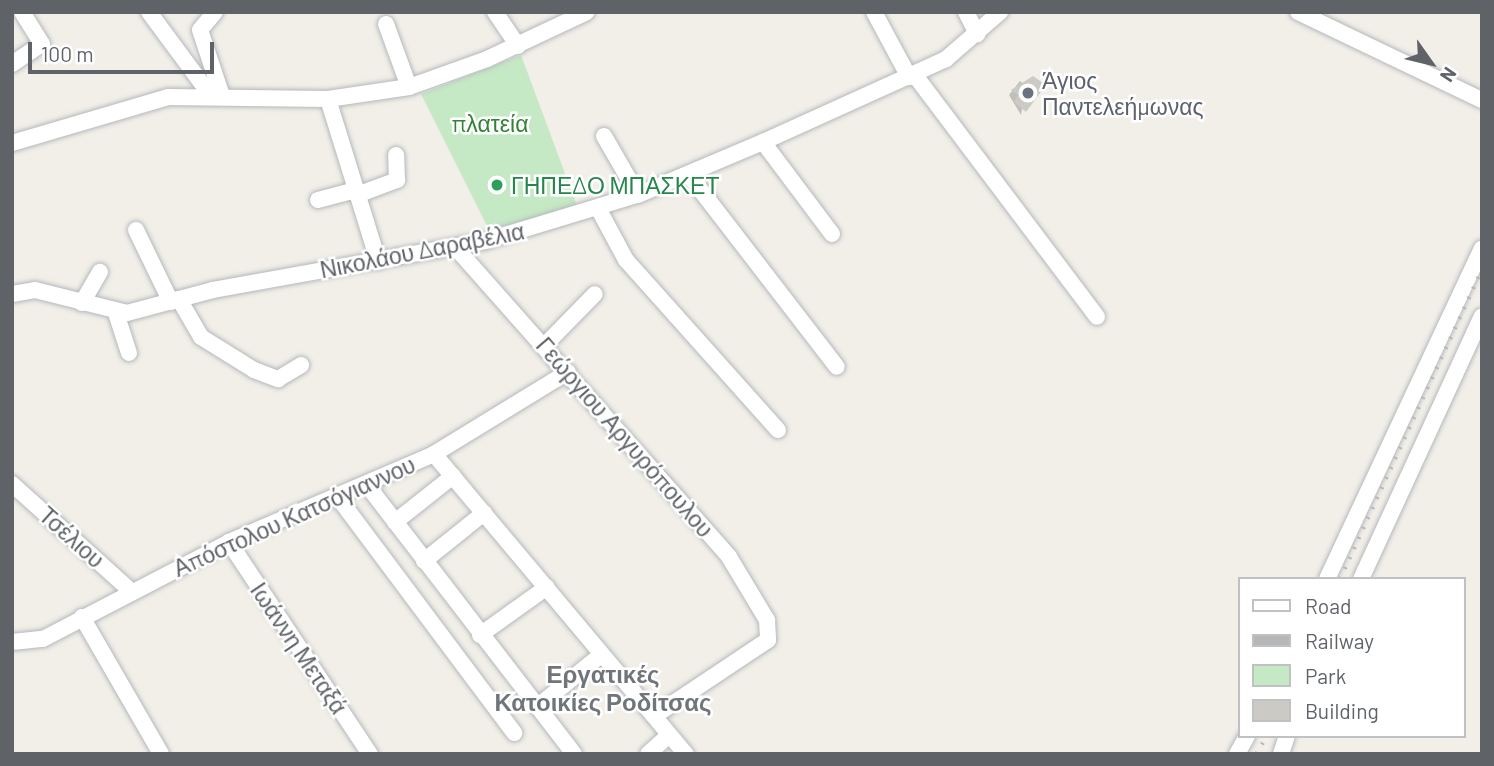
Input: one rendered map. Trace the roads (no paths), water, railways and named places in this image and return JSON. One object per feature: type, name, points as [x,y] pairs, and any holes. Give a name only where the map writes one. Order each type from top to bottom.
[{"type":"street","points":[[12,64],[42,44],[22,12]]},
{"type":"street","points":[[149,12],[215,93]]},
{"type":"street","points":[[215,12],[200,30],[215,93]]},
{"type":"street","points":[[495,12],[517,46]]},
{"type":"street","points":[[12,143],[138,103],[215,93],[328,99],[409,87],[517,46],[587,12]]},
{"type":"street","points":[[874,12],[911,75],[1097,317]]},
{"type":"street","points":[[966,12],[977,34]]},
{"type":"street","name":"Νικολάου Δαραβέλια","points":[[12,294],[35,290],[116,313],[456,248],[598,208],[689,175],[911,75],[977,34],[1000,12]]},
{"type":"street","points":[[1298,12],[1482,100]]},
{"type":"street","points":[[386,24],[409,87]]},
{"type":"street","points":[[328,99],[378,261]]},
{"type":"street","points":[[604,136],[638,195]]},
{"type":"street","points":[[763,142],[832,234]]},
{"type":"street","points":[[318,200],[357,193],[397,180],[396,155]]},
{"type":"street","points":[[689,175],[837,367]]},
{"type":"street","points":[[598,208],[626,260],[778,430]]},
{"type":"street","points":[[136,230],[175,301],[201,337],[223,345],[254,370],[278,379],[301,365]]},
{"type":"street","name":"Γεώργιου Αργυρόπουλου","points":[[456,248],[545,345],[729,557],[767,620],[768,640],[654,716]]},
{"type":"street","points":[[1328,577],[1482,248]]},
{"type":"street","points":[[82,303],[100,272]]},
{"type":"street","points":[[545,345],[595,294]]},
{"type":"street","points":[[116,313],[129,353]]},
{"type":"street","points":[[1362,577],[1482,317]]},
{"type":"street","name":"Απόστολου Κατσόγιαννου","points":[[12,642],[43,639],[131,590],[229,542],[434,454],[568,372]]},
{"type":"street","points":[[434,454],[686,754]]},
{"type":"street","points":[[395,522],[453,475]]},
{"type":"street","name":"Τσέλιου","points":[[12,484],[131,590]]},
{"type":"street","points":[[367,485],[574,754]]},
{"type":"street","points":[[337,496],[514,733]]},
{"type":"street","points":[[424,561],[484,513]]},
{"type":"street","name":"Ιωάννη Μεταξά","points":[[229,542],[370,754]]},
{"type":"street","points":[[480,635],[547,587]]},
{"type":"street","points":[[82,617],[161,754]]},
{"type":"street","points":[[537,707],[601,654]]},
{"type":"street","points":[[648,754],[670,735]]},
{"type":"street","points":[[1237,754],[1246,738]]},
{"type":"railway","points":[[1341,577],[1482,269]]},
{"type":"railway","points":[[1256,754],[1266,738]]},
{"type":"place","name":"Άγιος Παντελεήμωνας","points":[[1028,93]]},
{"type":"place","name":"ΓΗΠΕΔΟ ΜΠΑΣΚΕΤ","points":[[497,185]]},
{"type":"district","name":"Εργατικές Κατοικίες Ροδίτσας","points":[[603,688]]},
{"type":"park label","name":"πλατεία","points":[[490,123]]}]
